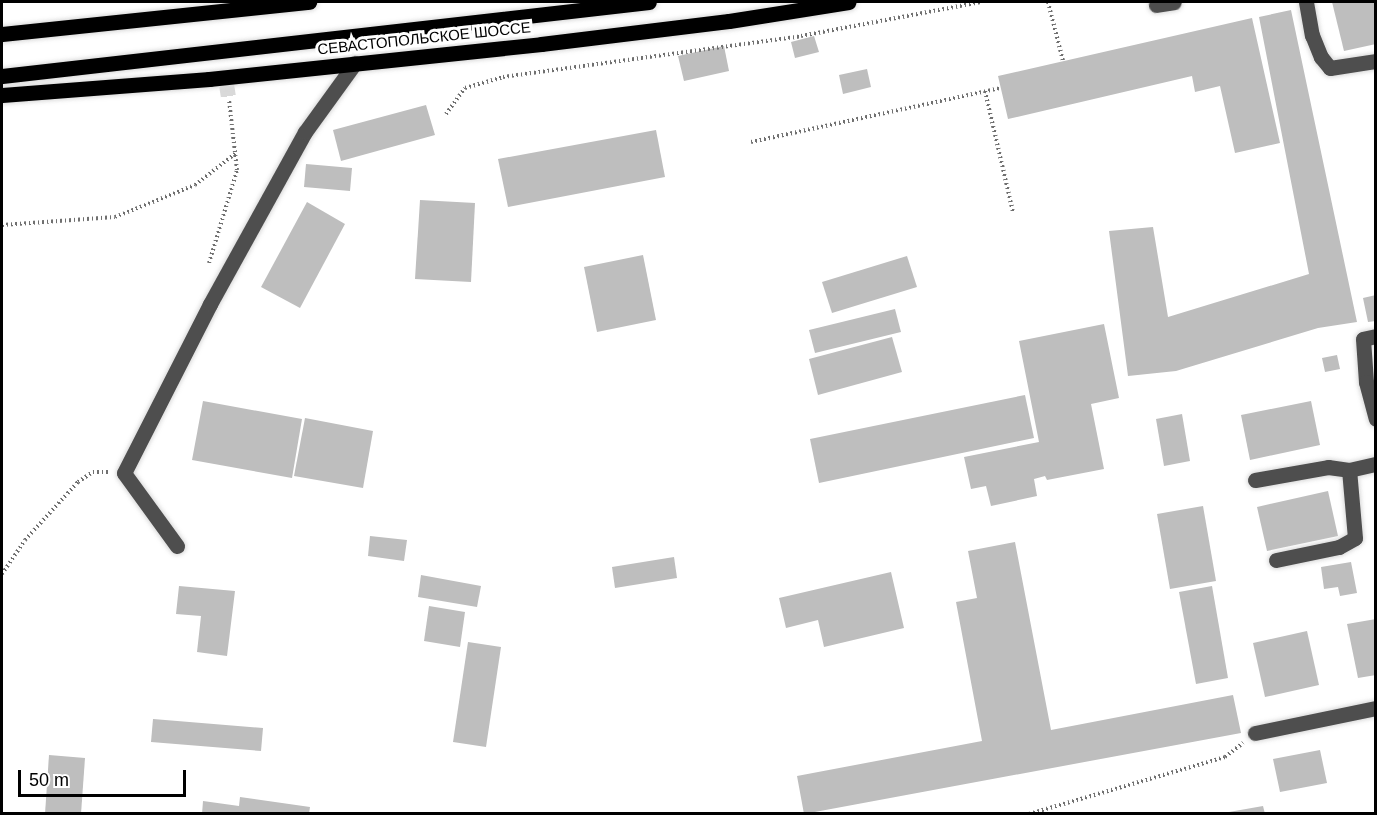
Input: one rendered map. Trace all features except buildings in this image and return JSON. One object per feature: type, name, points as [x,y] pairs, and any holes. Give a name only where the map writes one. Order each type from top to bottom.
[{"type":"main road","points":[[2,34],[309,2]]},
{"type":"main road","points":[[2,76],[649,2]]},
{"type":"main road","name":"СЕВАСТОПОЛЬСКОЕ ШОССЕ","points":[[2,95],[321,67],[729,21],[849,2]]},
{"type":"street","points":[[1156,5],[1174,2]]},
{"type":"street","points":[[1306,2],[1312,35],[1320,57],[1330,68],[1376,61]]},
{"type":"street","points":[[177,546],[124,473],[210,304],[305,132],[355,63]]},
{"type":"street","points":[[321,67],[332,78],[333,94]]},
{"type":"street","points":[[1376,336],[1363,339],[1366,382],[1376,419]]},
{"type":"street","points":[[1256,480],[1328,467],[1349,470],[1376,464]]},
{"type":"street","points":[[1276,560],[1340,547],[1355,538],[1349,470]]},
{"type":"street","points":[[1255,733],[1376,708]]},
{"type":"path","points":[[446,114],[465,88],[502,77],[801,36],[981,2]]},
{"type":"path","points":[[1048,2],[1063,61]]},
{"type":"path","points":[[752,142],[1001,88]]},
{"type":"path","points":[[985,91],[1013,212]]},
{"type":"path","points":[[207,268],[235,180],[236,153],[229,100]]},
{"type":"path","points":[[2,225],[115,217],[195,185],[236,153]]},
{"type":"path","points":[[2,574],[25,540],[78,482],[93,472],[124,473]]},
{"type":"path","points":[[1029,813],[1225,757],[1255,733]]},
{"type":"tunnel","points":[[226,81],[229,100]]}]
